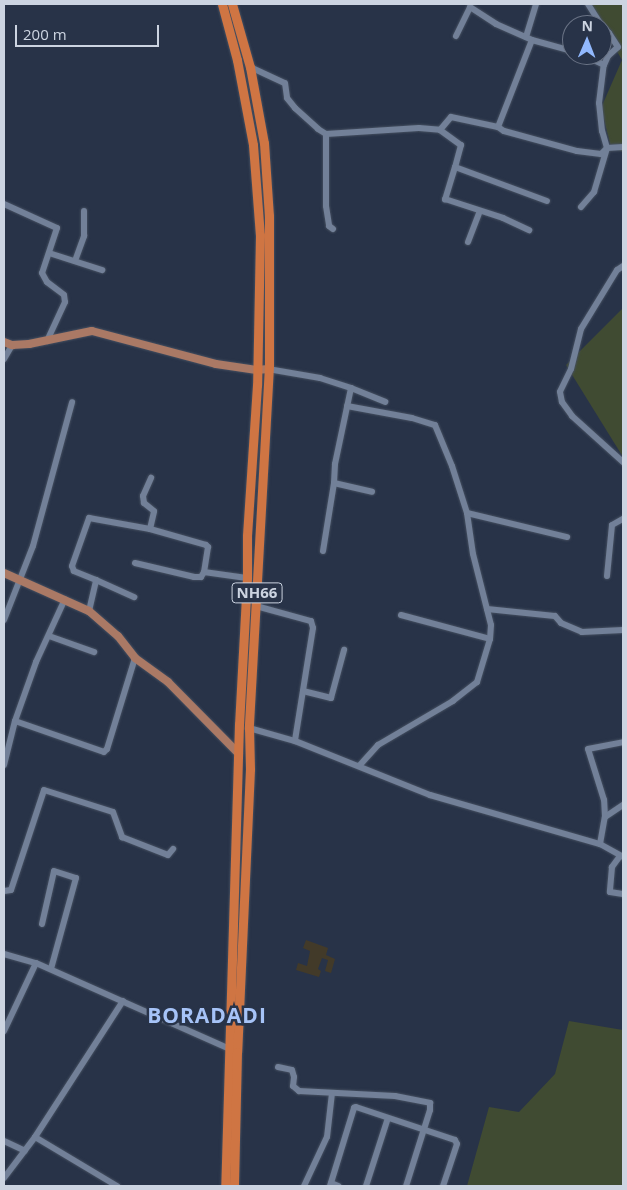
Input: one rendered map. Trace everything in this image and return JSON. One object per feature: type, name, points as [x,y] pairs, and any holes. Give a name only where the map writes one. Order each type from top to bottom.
[{"type":"highway","name":"NH66","points":[[222,4],[237,60],[253,145],[260,235],[257,370],[247,536],[225,1186]]},
{"type":"highway","name":"NH66","points":[[232,4],[250,67],[264,143],[269,216],[268,369],[249,728],[250,769],[237,1052],[234,1186]]},
{"type":"main road","points":[[8,343],[47,341],[92,331],[216,364],[257,370],[268,369]]},
{"type":"main road","points":[[4,573],[89,611],[118,636],[135,658],[168,682],[239,754]]},
{"type":"street","points":[[498,127],[529,39],[536,4]]},
{"type":"street","points":[[588,4],[594,15]]},
{"type":"street","points":[[456,36],[470,8],[496,24],[529,39],[562,48]]},
{"type":"street","points":[[612,38],[618,47],[612,52]]},
{"type":"street","points":[[581,207],[594,192],[607,148],[602,130],[599,103],[604,65]]},
{"type":"street","points":[[250,67],[285,83],[287,98],[295,108],[326,134],[419,128],[440,130],[461,145],[445,199],[529,230]]},
{"type":"street","points":[[440,130],[451,117],[498,127],[504,132],[577,151],[601,154],[607,148],[623,147]]},
{"type":"street","points":[[326,134],[326,206],[329,226],[333,229]]},
{"type":"street","points":[[455,167],[547,201]]},
{"type":"street","points":[[4,204],[57,228],[42,273],[47,282],[64,295],[65,302],[47,341]]},
{"type":"street","points":[[468,242],[480,211]]},
{"type":"street","points":[[75,261],[84,236],[84,212]]},
{"type":"street","points":[[49,253],[102,270]]},
{"type":"street","points":[[623,266],[617,270],[580,329],[571,370],[560,392],[562,402],[572,416],[623,462]]},
{"type":"street","points":[[4,358],[8,343]]},
{"type":"street","points":[[268,369],[320,378],[352,388],[385,402]]},
{"type":"street","points":[[323,551],[334,483],[335,464],[352,388]]},
{"type":"street","points":[[4,620],[33,546],[72,402]]},
{"type":"street","points":[[347,406],[412,418],[435,425],[452,466],[467,513],[473,554],[490,625],[490,639],[477,682],[453,701],[378,745],[359,766]]},
{"type":"street","points":[[150,529],[154,511],[144,503],[143,496],[151,478]]},
{"type":"street","points":[[334,483],[372,492]]},
{"type":"street","points":[[467,513],[566,537]]},
{"type":"street","points":[[134,596],[72,568],[89,518],[150,529],[208,547],[204,572],[201,577],[194,578],[135,563]]},
{"type":"street","points":[[608,576],[612,525],[623,519]]},
{"type":"street","points":[[204,572],[247,578]]},
{"type":"street","points":[[89,611],[96,580]]},
{"type":"street","points":[[4,765],[15,720],[36,662],[65,599]]},
{"type":"street","points":[[256,606],[311,621],[313,628],[295,741]]},
{"type":"street","points":[[487,609],[555,616],[561,623],[582,632],[623,630]]},
{"type":"street","points":[[401,615],[490,639]]},
{"type":"street","points":[[49,636],[94,652]]},
{"type":"street","points":[[303,691],[330,698],[344,650]]},
{"type":"street","points":[[15,720],[104,752],[107,749],[135,658]]},
{"type":"street","points":[[249,728],[295,741],[430,795],[600,844],[622,856],[612,867],[610,892],[623,894]]},
{"type":"street","points":[[600,844],[604,817],[604,800],[588,749],[623,742]]},
{"type":"street","points":[[4,891],[12,890],[44,790],[112,812],[122,838],[168,855],[172,849]]},
{"type":"street","points":[[604,817],[623,805]]},
{"type":"street","points":[[42,924],[54,871],[76,878],[51,969]]},
{"type":"street","points":[[4,954],[51,969],[230,1049]]},
{"type":"street","points":[[4,1031],[36,963]]},
{"type":"street","points":[[4,1178],[35,1137],[123,1001]]},
{"type":"street","points":[[278,1067],[292,1070],[294,1077],[293,1086],[299,1090],[394,1096],[430,1103],[430,1110],[406,1186]]},
{"type":"street","points":[[304,1186],[327,1137],[332,1093]]},
{"type":"street","points":[[338,1186],[330,1185],[354,1108],[457,1141],[444,1186]]},
{"type":"street","points":[[366,1186],[388,1118]]},
{"type":"street","points":[[35,1137],[116,1186]]},
{"type":"street","points":[[4,1141],[25,1151]]},
{"type":"shaded area","points":[[306,940],[328,948],[326,955],[335,959],[331,973],[325,971],[328,960],[322,958],[318,969],[321,971],[319,977],[296,970],[298,963],[307,966],[310,951],[303,948]]},
{"type":"green space","points":[[589,4],[623,4],[623,152],[611,147],[601,108],[622,60],[612,43],[612,15],[595,15]]},
{"type":"green space","points":[[623,308],[623,457],[566,365]]},
{"type":"green space","points":[[569,1021],[623,1030],[623,1186],[467,1186],[489,1107],[519,1112],[555,1074]]},
{"type":"district","name":"BORADADI","points":[[207,1015]]}]
